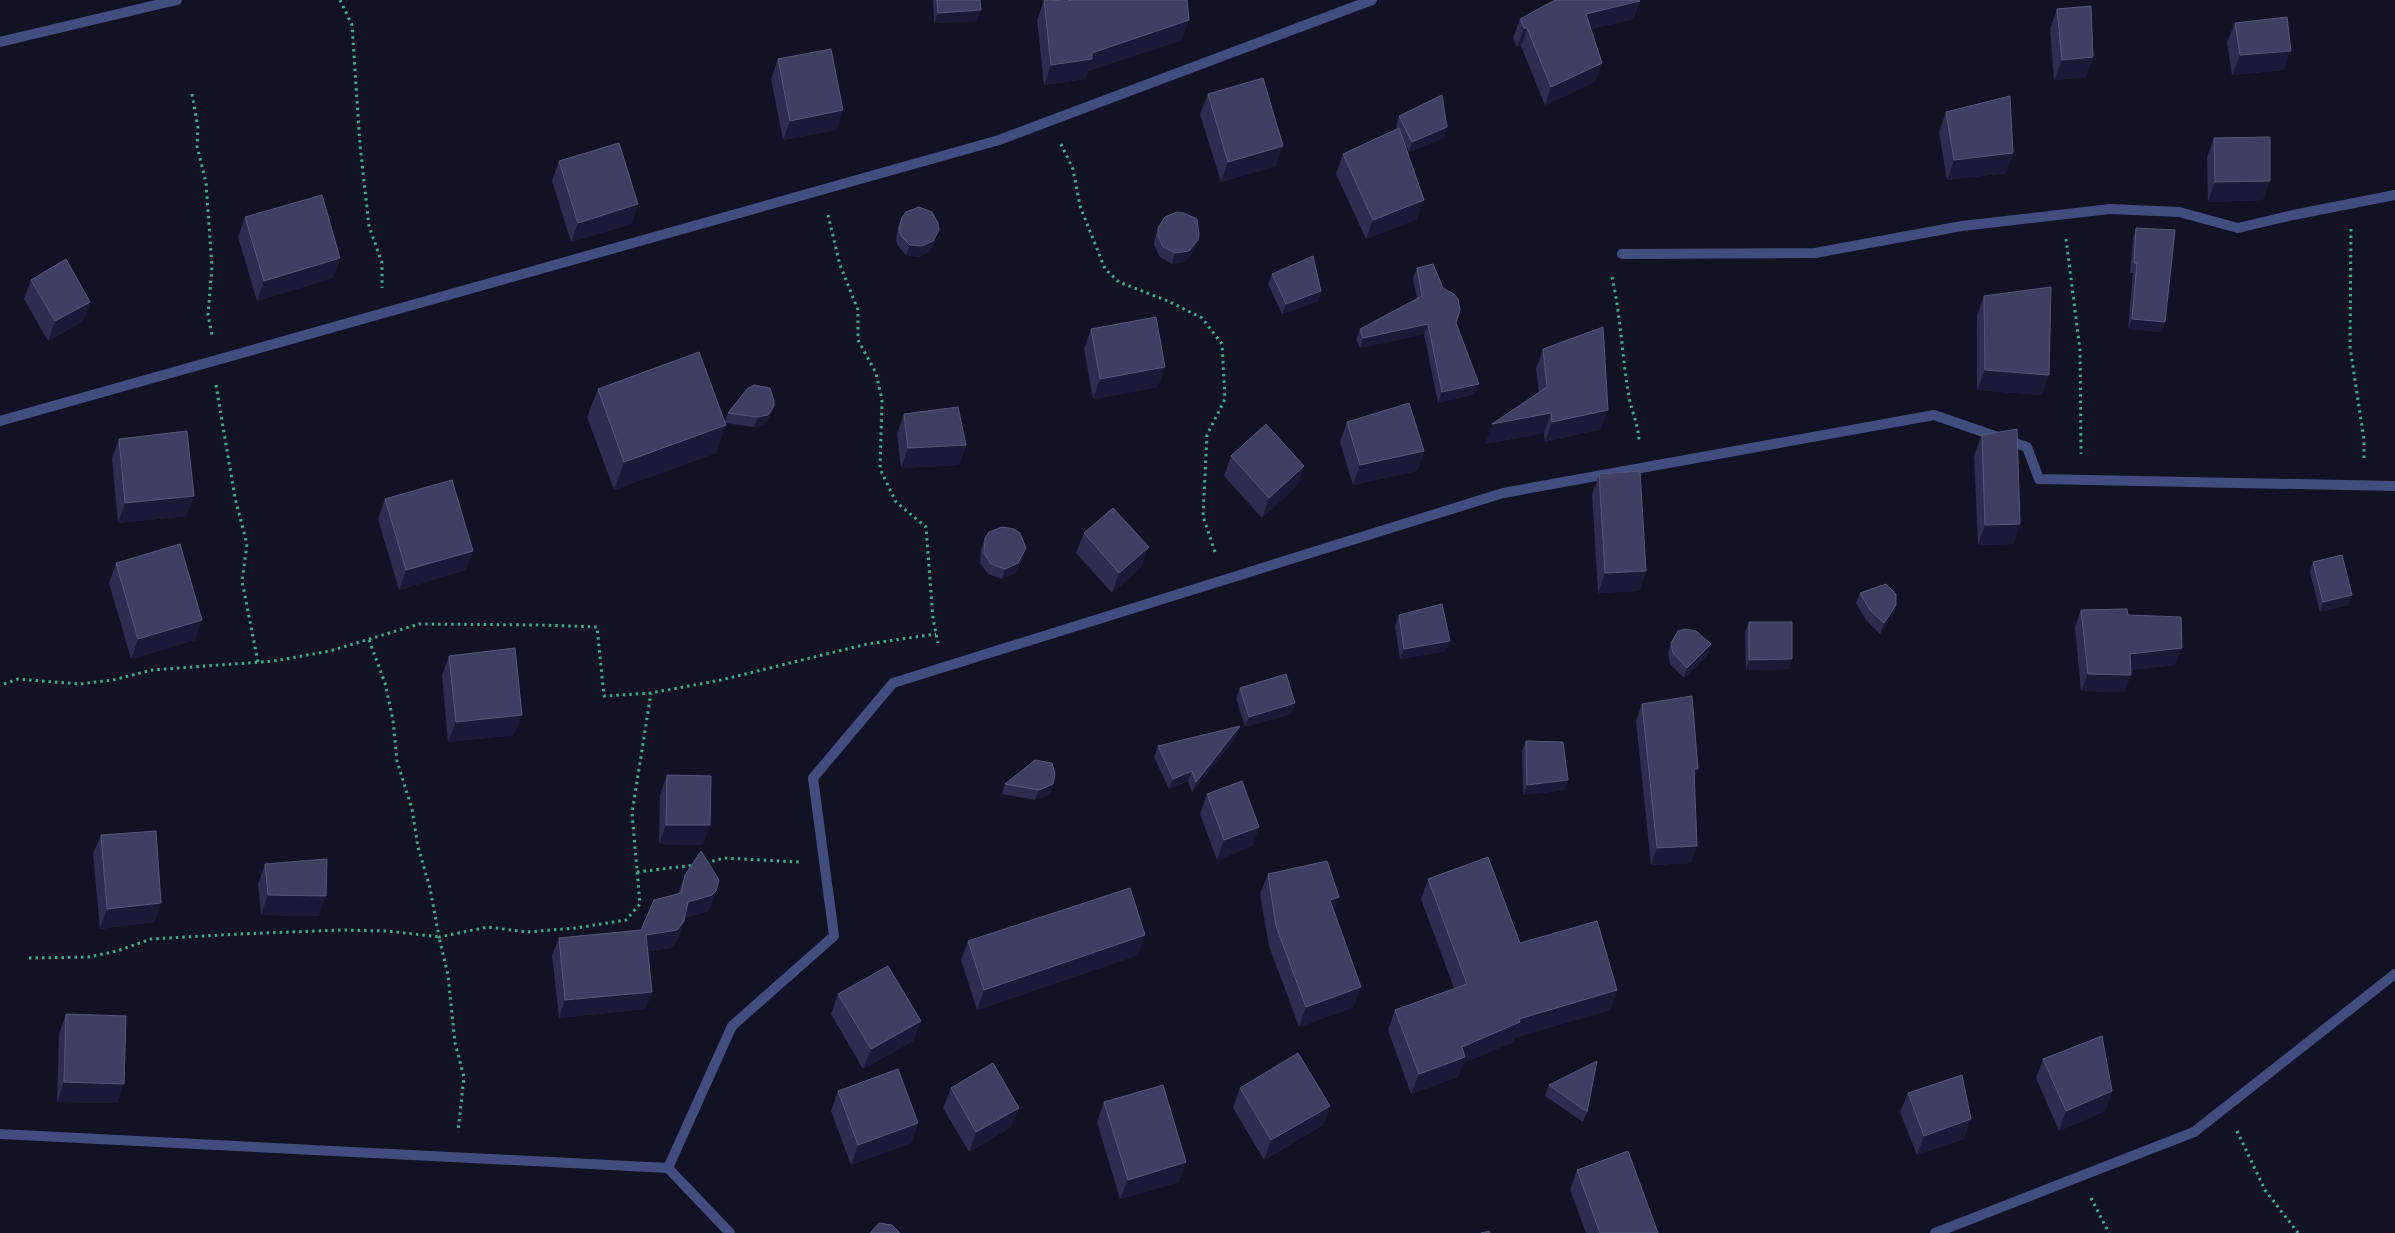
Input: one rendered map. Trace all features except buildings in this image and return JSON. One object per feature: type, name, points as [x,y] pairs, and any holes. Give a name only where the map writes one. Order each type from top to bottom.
[{"type":"street","points":[[0,42],[177,0]]},
{"type":"street","points":[[0,421],[999,140],[1372,0]]},
{"type":"street","points":[[1622,254],[1815,253],[1962,226],[2110,209],[2179,212],[2238,228],[2352,202],[2395,195]]},
{"type":"street","points":[[668,1168],[732,1026],[834,936],[813,778],[893,683],[1504,492],[1934,415],[2027,447],[2039,479],[2395,486]]},
{"type":"street","points":[[1935,1233],[2194,1132],[2395,974]]},
{"type":"street","points":[[0,1134],[668,1168],[730,1233]]},
{"type":"path","points":[[340,0],[352,25],[369,226],[382,263],[382,313]]},
{"type":"path","points":[[192,94],[198,128],[197,146],[206,183],[212,267],[208,316],[216,360],[216,396],[235,498],[247,544],[242,582],[258,662]]},
{"type":"path","points":[[1049,120],[1073,169],[1080,206],[1105,269],[1119,282],[1168,301],[1202,318],[1222,344],[1225,399],[1207,435],[1203,516],[1224,580]]},
{"type":"path","points":[[823,189],[831,234],[840,265],[858,310],[858,340],[876,373],[882,400],[880,469],[896,502],[926,527],[936,634],[943,668]]},
{"type":"path","points":[[2352,202],[2350,347],[2364,440],[2364,485]]},
{"type":"path","points":[[2064,214],[2080,350],[2080,438],[2083,479]]},
{"type":"path","points":[[1611,270],[1620,312],[1629,399],[1639,430],[1640,468]]},
{"type":"path","points":[[4,684],[18,679],[80,684],[113,680],[152,670],[258,662],[330,652],[419,624],[540,625],[597,627],[604,696],[651,693],[721,680],[867,644],[936,634]]},
{"type":"path","points":[[369,640],[385,683],[393,720],[397,761],[412,808],[418,847],[430,888],[448,976],[455,1043],[464,1077],[456,1157]]},
{"type":"path","points":[[28,958],[89,957],[117,951],[151,939],[343,930],[386,931],[439,937],[488,927],[527,932],[576,928],[626,920],[640,904],[632,813],[651,693]]},
{"type":"path","points":[[637,872],[676,869],[724,858],[824,864]]},
{"type":"path","points":[[2226,1107],[2248,1158],[2265,1190],[2298,1233]]},
{"type":"path","points":[[2080,1177],[2109,1233]]}]
